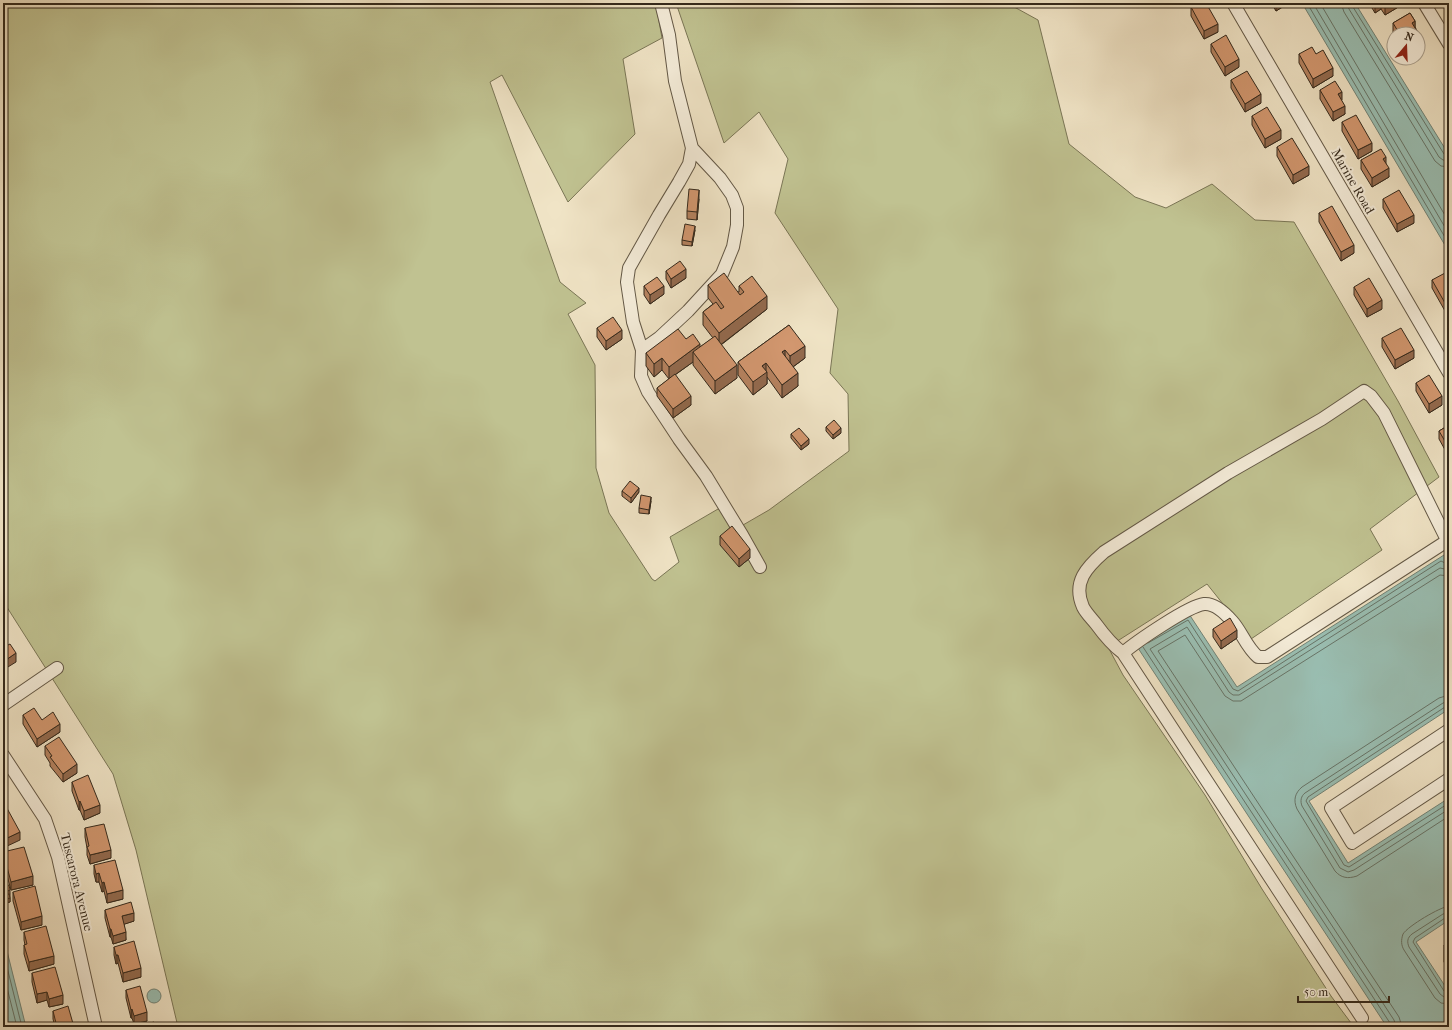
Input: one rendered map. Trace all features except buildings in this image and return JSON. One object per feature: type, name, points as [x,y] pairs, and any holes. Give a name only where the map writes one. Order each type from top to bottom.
[{"type":"street","points":[[661,3],[669,35],[675,81],[692,148],[689,164],[629,268],[627,282],[633,322],[642,350],[641,376],[648,392],[706,476],[760,567]]},
{"type":"street","name":"Marine Road","points":[[1234,3],[1449,373]]},
{"type":"street","points":[[1424,3],[1449,44]]},
{"type":"street","points":[[642,350],[659,338],[688,311],[722,274],[733,247],[737,225],[737,208],[732,195],[720,178],[692,148]]},
{"type":"street","points":[[1123,653],[1133,644],[1190,609],[1204,604],[1216,607],[1232,620],[1252,652],[1258,657],[1267,657],[1448,543],[1384,413],[1372,396],[1364,391],[1322,419],[1228,473],[1104,552],[1089,565],[1082,578],[1079,592],[1084,607],[1114,647],[1123,653],[1362,1018]]},
{"type":"street","points":[[3,705],[57,668]]},
{"type":"street","points":[[1449,730],[1331,808],[1352,843],[1449,779]]},
{"type":"street","name":"Tuscarora Avenue","points":[[3,755],[45,819],[51,835],[58,857],[96,1027]]},
{"type":"green space","points":[[3,3],[668,3],[657,10],[662,38],[623,59],[635,134],[568,202],[502,75],[490,82],[560,282],[586,303],[568,314],[595,365],[596,468],[609,513],[652,579],[655,581],[679,562],[670,537],[718,509],[743,525],[769,510],[849,451],[848,394],[830,373],[838,309],[775,213],[788,159],[759,112],[724,143],[676,3],[1007,3],[1038,20],[1069,144],[1135,197],[1166,208],[1212,184],[1255,220],[1294,222],[1398,401],[1439,477],[1370,529],[1382,550],[1251,639],[1207,584],[1108,647],[1123,675],[1205,795],[1262,889],[1331,996],[1354,1027],[178,1027],[136,850],[113,774],[3,601]]},
{"type":"water","points":[[1302,3],[1355,3],[1386,53],[1386,66],[1394,66],[1449,155],[1449,252]]},
{"type":"water","points":[[1444,555],[1449,564],[1449,709],[1309,801],[1348,863],[1449,798],[1449,920],[1416,942],[1449,992],[1449,1027],[1387,1027],[1136,645],[1189,614],[1237,687]]},
{"type":"water","points":[[3,935],[26,1027],[3,1027]]},
{"type":"water","points":[[154,989],[159,991],[161,996],[159,1001],[154,1003],[149,1001],[147,996],[149,991]]}]
